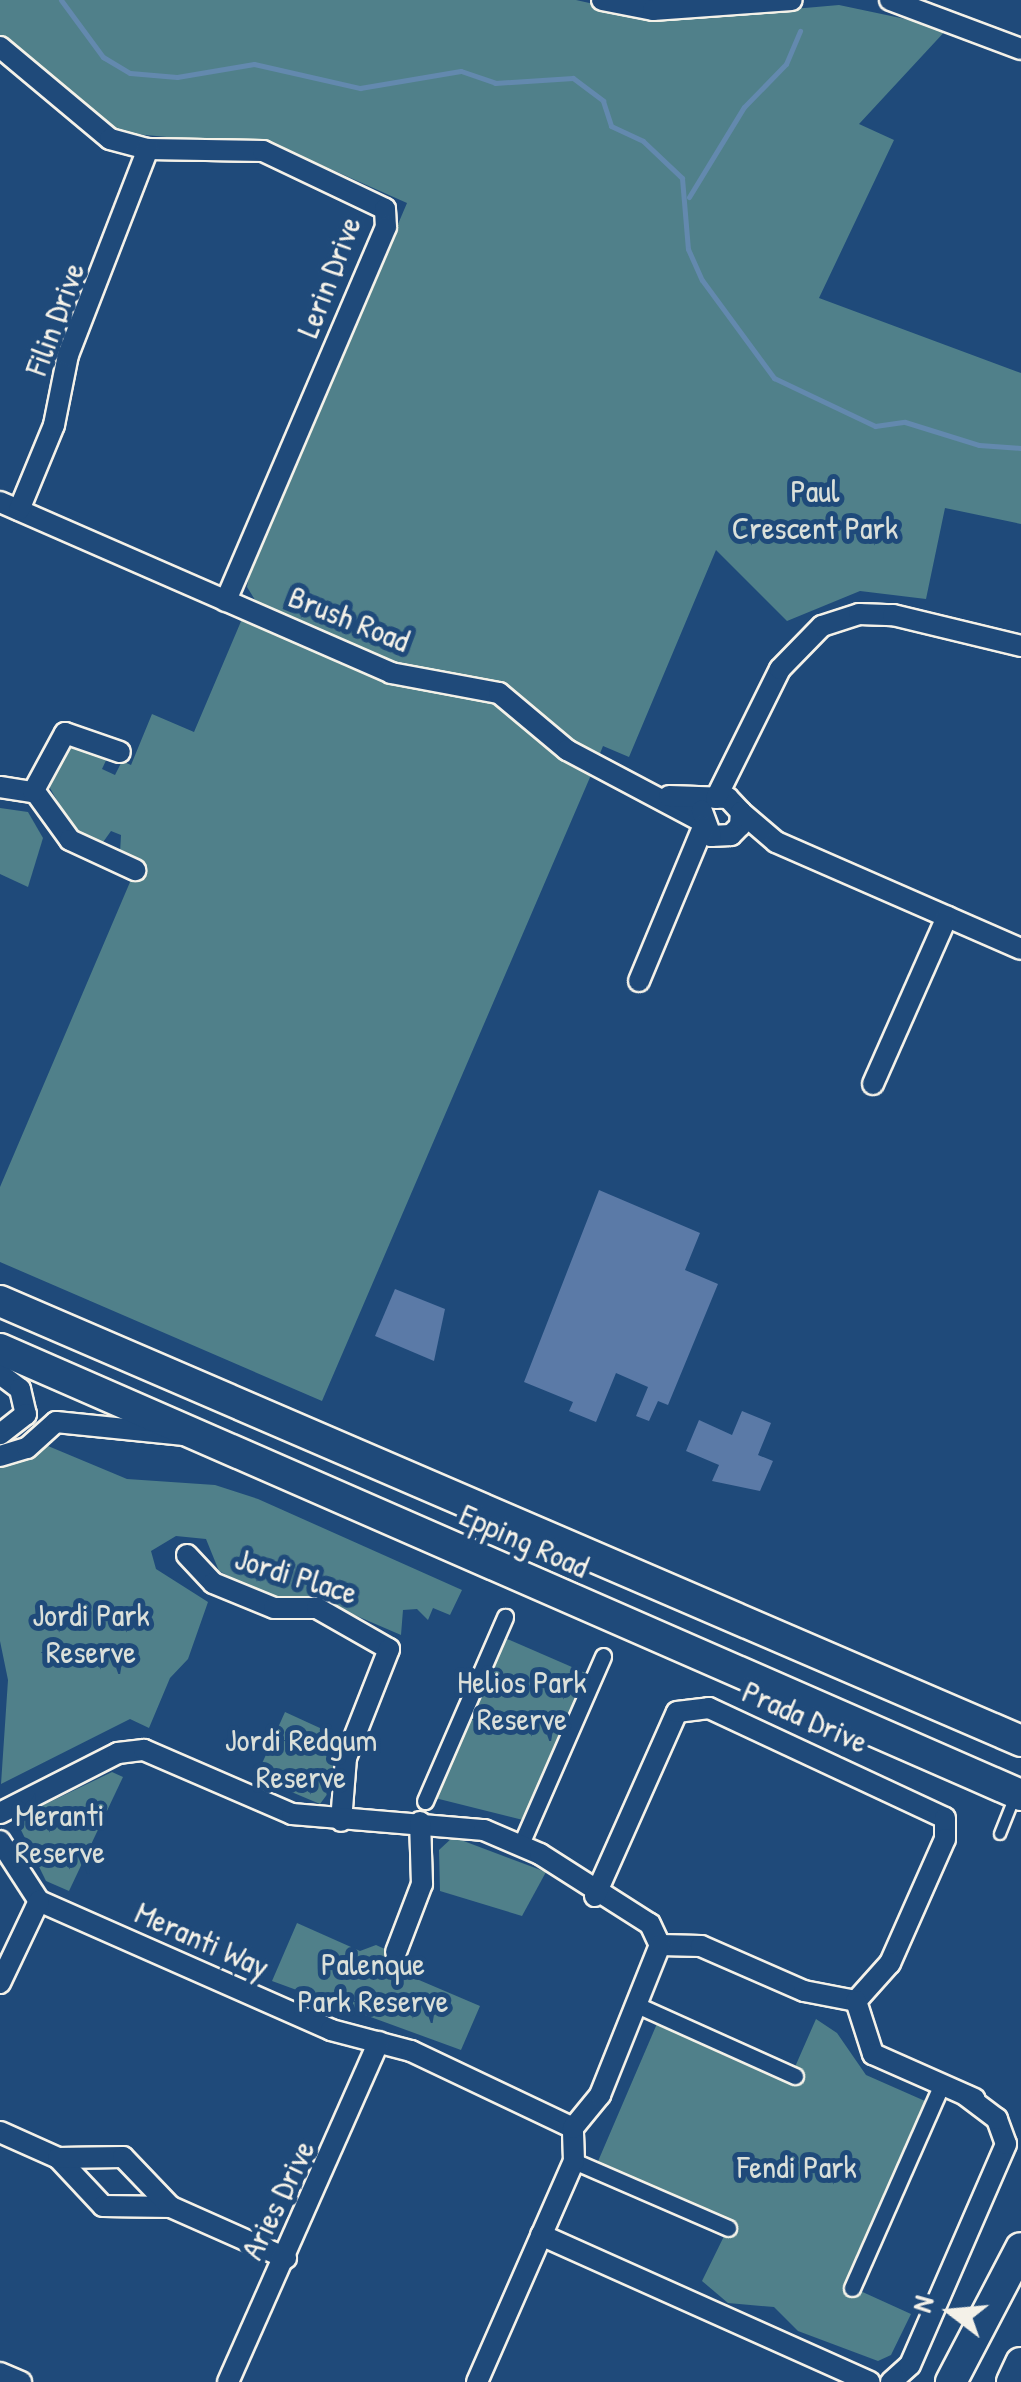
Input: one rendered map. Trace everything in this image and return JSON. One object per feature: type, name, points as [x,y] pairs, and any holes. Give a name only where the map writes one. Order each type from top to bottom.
[{"type":"main road","name":"Epping Road","points":[[0,1301],[1021,1741]]},
{"type":"main road","name":"Epping Road","points":[[0,1349],[1019,1794]]},
{"type":"main road","points":[[951,2382],[1021,2248]]},
{"type":"main road","points":[[1012,2382],[1021,2362]]},
{"type":"street","points":[[602,0],[654,10],[792,0]]},
{"type":"street","points":[[890,0],[1021,48]]},
{"type":"street","name":"Lerin Drive","points":[[0,47],[89,126],[148,148],[281,156],[375,198],[387,218],[226,601]]},
{"type":"street","name":"Filin Drive","points":[[10,506],[54,425],[68,355],[148,148]]},
{"type":"street","name":"Brush Road","points":[[10,506],[390,673],[500,693],[576,755],[667,796],[713,830],[776,842],[1021,949]]},
{"type":"street","points":[[713,830],[713,799],[740,755],[789,655],[839,619],[892,614],[1021,646]]},
{"type":"street","points":[[32,792],[66,733],[120,752]]},
{"type":"street","points":[[639,981],[688,870],[713,830],[739,809],[740,755]]},
{"type":"street","points":[[0,787],[32,792],[70,840],[135,870]]},
{"type":"street","name":"Brush Road","points":[[667,796],[713,799],[739,809],[776,842]]},
{"type":"street","points":[[873,1084],[947,916]]},
{"type":"street","points":[[0,1374],[26,1400],[19,1426],[1,1434]]},
{"type":"street","points":[[0,1456],[27,1448],[56,1422],[196,1436]]},
{"type":"street","name":"Jordi Place","points":[[187,1556],[214,1583],[274,1608],[317,1608],[389,1649],[346,1758],[340,1821]]},
{"type":"street","points":[[396,1952],[422,1884],[422,1812],[505,1616]]},
{"type":"street","points":[[520,1844],[603,1656]]},
{"type":"street","name":"Prada Drive","points":[[595,1896],[677,1712],[700,1706],[942,1813],[944,1839],[890,1963],[880,2000],[857,2008]]},
{"type":"street","points":[[0,1813],[134,1748],[276,1810],[340,1821],[422,1812],[520,1844],[595,1896],[650,1924],[660,1944],[639,2006],[600,2094],[573,2128],[574,2161],[477,2382]]},
{"type":"street","points":[[0,1841],[39,1901],[0,1982]]},
{"type":"street","name":"Meranti Way","points":[[39,1901],[331,2030],[379,2042],[573,2128]]},
{"type":"street","points":[[660,1944],[701,1946],[804,1991],[834,2011],[857,2008],[872,2054],[966,2096],[1003,2126],[997,2172],[910,2365],[891,2382]]},
{"type":"street","points":[[639,2006],[795,2076]]},
{"type":"street","name":"Aries Drive","points":[[228,2382],[379,2042]]},
{"type":"street","points":[[852,2288],[941,2086]]},
{"type":"street","points":[[0,2132],[58,2158],[103,2206],[170,2207]]},
{"type":"street","points":[[58,2158],[123,2158],[170,2207],[286,2258]]},
{"type":"street","points":[[574,2161],[728,2228]]},
{"type":"street","points":[[541,2235],[870,2382]]},
{"type":"street","points":[[0,2373],[21,2382]]},
{"type":"lane","points":[[1000,1834],[1019,1794]]},
{"type":"green space","name":"Paul Crescent Park","points":[[0,0],[576,0],[665,20],[839,5],[948,28],[859,124],[894,140],[819,298],[1021,373],[1021,524],[945,508],[926,599],[860,591],[787,621],[716,550],[629,757],[603,746],[599,756],[574,742],[501,682],[394,663],[257,603],[247,587],[250,571],[407,203],[283,148],[114,132],[0,37]]},
{"type":"green space","points":[[242,619],[390,684],[492,700],[591,775],[322,1401],[0,1262],[0,1187],[139,861],[120,853],[121,835],[111,831],[101,845],[76,834],[46,781],[65,743],[109,754],[102,769],[115,775],[122,761],[131,765],[152,714],[194,732]]},
{"type":"green space","points":[[0,808],[28,812],[43,838],[28,887],[0,874]]},
{"type":"green space","name":"Jordi Park Reserve","points":[[48,1446],[127,1479],[215,1485],[258,1499],[462,1590],[450,1615],[433,1608],[428,1620],[417,1609],[403,1610],[401,1635],[322,1601],[271,1598],[219,1571],[206,1539],[176,1536],[151,1551],[156,1569],[208,1602],[188,1659],[170,1678],[149,1728],[130,1719],[1,1784],[8,1680],[0,1641],[0,1467]]},
{"type":"green space","name":"Helios Park Reserve","points":[[498,1635],[588,1674],[523,1820],[427,1796]]},
{"type":"green space","name":"Jordi Redgum Reserve","points":[[285,1712],[333,1734],[334,1785],[320,1804],[256,1777]]},
{"type":"green space","name":"Meranti Reserve","points":[[112,1772],[123,1777],[69,1891],[46,1881],[21,1830],[27,1813]]},
{"type":"green space","points":[[453,1837],[546,1872],[522,1916],[440,1891],[439,1850]]},
{"type":"green space","name":"Palenque Park Reserve","points":[[297,1923],[360,1951],[376,1945],[411,1961],[419,1980],[480,2006],[461,2050],[272,1981]]},
{"type":"green space","name":"Fendi Park","points":[[659,2019],[791,2076],[816,2019],[837,2033],[866,2075],[925,2101],[845,2284],[911,2314],[891,2355],[878,2361],[798,2331],[774,2307],[728,2303],[702,2281],[728,2228],[596,2166]]},
{"type":"building","points":[[599,1190],[700,1233],[685,1270],[718,1284],[668,1405],[658,1401],[649,1421],[636,1416],[648,1387],[616,1373],[596,1422],[569,1411],[573,1402],[524,1382]]},
{"type":"building","points":[[395,1289],[445,1309],[434,1361],[375,1336]]},
{"type":"building","points":[[742,1411],[771,1423],[758,1455],[773,1461],[760,1491],[712,1481],[719,1465],[686,1451],[699,1420],[732,1435]]},
{"type":"waterway","points":[[61,0],[103,57],[130,73],[177,77],[254,64],[360,88],[461,71],[495,83],[573,78],[603,101],[611,126],[643,141],[682,178],[688,249],[702,280],[774,378],[875,426],[905,422],[979,445],[1021,448]]},
{"type":"waterway","points":[[689,197],[744,107],[786,64],[800,31]]}]
